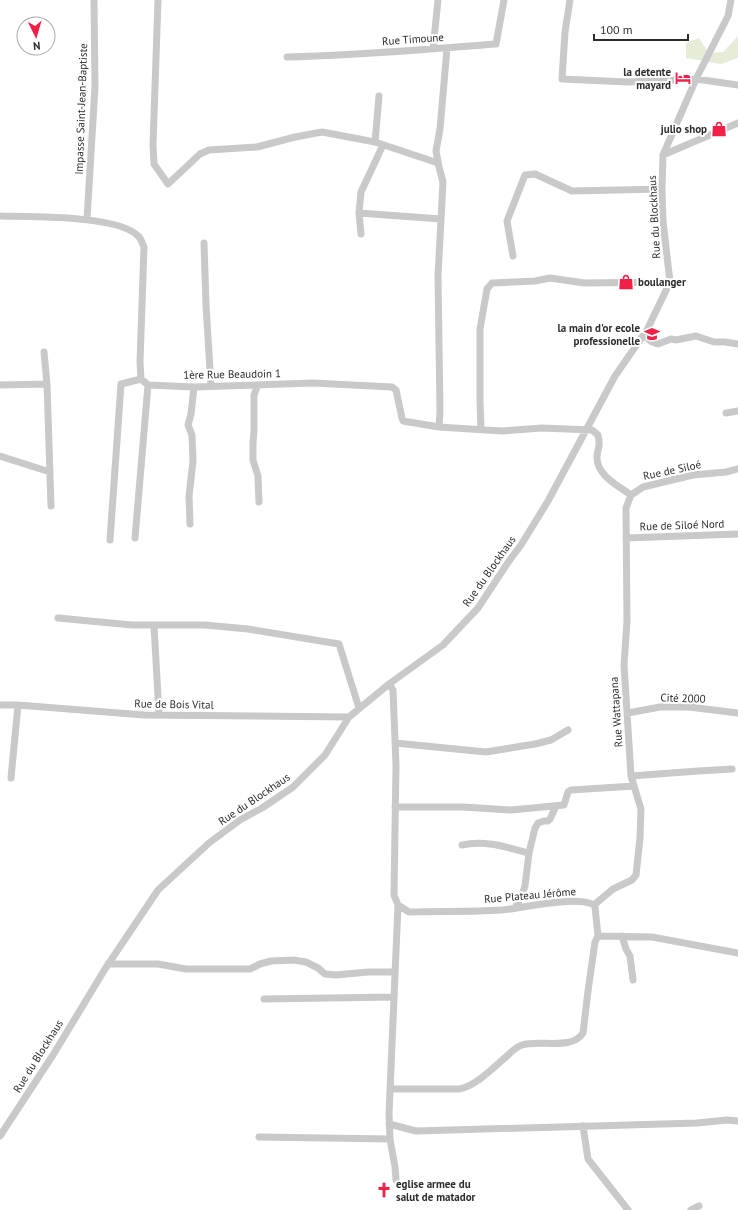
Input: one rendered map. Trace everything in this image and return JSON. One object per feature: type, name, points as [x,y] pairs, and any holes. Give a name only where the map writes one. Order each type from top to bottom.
[{"type":"street","name":"Impasse Saint-Jean-Baptiste","points":[[87,219],[95,87],[94,0]]},
{"type":"street","points":[[158,0],[153,145],[154,164],[168,184],[200,154],[209,150],[257,146],[322,132],[375,142],[438,163]]},
{"type":"street","points":[[433,49],[438,0]]},
{"type":"street","name":"Rue Timoune","points":[[287,57],[311,57],[496,44],[504,0]]},
{"type":"street","points":[[570,0],[565,32],[562,79],[627,82],[696,79],[738,85]]},
{"type":"street","name":"Rue du Blockhaus","points":[[0,1136],[53,1055],[108,964],[158,890],[209,843],[240,820],[262,808],[293,787],[325,755],[349,717],[389,684],[444,645],[478,608],[521,545],[548,501],[615,376],[647,330],[670,282],[663,221],[663,155],[696,79],[728,16],[731,0]]},
{"type":"street","points":[[438,427],[440,412],[438,276],[443,182],[436,151],[440,129],[447,48]]},
{"type":"street","points":[[375,142],[379,96]]},
{"type":"street","points":[[663,155],[738,123]]},
{"type":"street","points":[[361,234],[359,213],[362,192],[383,145]]},
{"type":"street","points":[[514,256],[507,221],[525,175],[535,174],[572,191],[662,189]]},
{"type":"street","points":[[359,213],[441,219]]},
{"type":"street","points":[[0,216],[87,219],[123,226],[138,236],[144,246],[140,362],[141,379],[148,385],[135,538]]},
{"type":"street","points":[[204,243],[210,386]]},
{"type":"street","points":[[480,429],[480,329],[487,289],[492,283],[535,281],[550,278],[584,282],[670,282]]},
{"type":"street","points":[[644,335],[652,342],[658,344],[671,340],[696,336],[714,342],[738,344]]},
{"type":"street","points":[[44,352],[47,384],[51,506]]},
{"type":"street","points":[[110,540],[121,384],[141,379]]},
{"type":"street","name":"1ère Rue Beaudoin 1","points":[[148,385],[194,387],[313,382],[392,387],[396,390],[404,421],[438,427],[502,431],[542,428],[585,430]]},
{"type":"street","points":[[0,386],[47,384]]},
{"type":"street","points":[[258,385],[254,395],[253,460],[258,476],[259,502]]},
{"type":"street","points":[[190,524],[189,496],[193,461],[192,435],[188,425],[194,387]]},
{"type":"street","points":[[726,413],[738,411]]},
{"type":"street","points":[[585,430],[592,430],[598,435],[600,445],[597,456],[598,467],[606,477],[631,495]]},
{"type":"street","points":[[0,456],[50,472]]},
{"type":"street","name":"Rue de Siloé","points":[[631,495],[643,487],[693,476],[738,469]]},
{"type":"street","name":"Rue Wattapana","points":[[594,905],[612,889],[632,880],[636,875],[640,838],[641,809],[631,776],[624,665],[627,621],[626,508],[631,495]]},
{"type":"street","name":"Rue de Siloé Nord","points":[[626,538],[738,534]]},
{"type":"street","points":[[58,618],[132,624],[205,625],[248,629],[339,644],[359,708]]},
{"type":"street","points":[[154,625],[159,715]]},
{"type":"street","points":[[389,684],[393,690],[395,743],[394,895],[398,904],[389,1124],[396,1180]]},
{"type":"street","points":[[11,778],[18,704]]},
{"type":"street","name":"Rue de Bois Vital","points":[[0,705],[18,704],[144,715],[349,717]]},
{"type":"street","name":"Cité 2000","points":[[628,713],[660,707],[689,707],[738,713]]},
{"type":"street","points":[[395,743],[486,752],[551,740],[568,730]]},
{"type":"street","points":[[631,776],[732,770]]},
{"type":"street","points":[[395,807],[463,807],[511,810],[564,805],[568,792],[571,790],[634,786]]},
{"type":"street","points":[[515,908],[525,886],[529,853],[536,826],[541,821],[546,822],[550,819],[556,806]]},
{"type":"street","points":[[462,845],[486,843],[529,853]]},
{"type":"street","name":"Rue Plateau Jérôme","points":[[398,904],[409,912],[503,910],[562,902],[588,902],[594,905]]},
{"type":"street","points":[[390,1089],[466,1088],[483,1076],[514,1049],[528,1044],[553,1044],[575,1041],[581,1037],[583,1033],[595,942],[598,936],[594,905]]},
{"type":"street","points":[[598,936],[652,937],[738,953]]},
{"type":"street","points":[[622,936],[630,956],[633,980]]},
{"type":"street","points":[[108,964],[158,964],[186,969],[250,969],[272,960],[294,960],[306,962],[318,968],[325,974],[336,975],[368,972],[395,972]]},
{"type":"street","points":[[264,998],[394,997]]},
{"type":"street","points":[[389,1124],[416,1132],[697,1123],[727,1120],[738,1121]]},
{"type":"street","points":[[583,1126],[588,1159],[628,1210]]},
{"type":"street","points":[[259,1137],[390,1139]]},
{"type":"street","points":[[691,1210],[699,1206]]},
{"type":"green space","points":[[738,36],[738,58],[721,64],[686,58],[686,43],[699,38],[709,53],[723,52]]},
{"type":"place","name":"la detente mayard","points":[[683,78]]},
{"type":"place","name":"julio shop","points":[[719,129]]},
{"type":"place","name":"boulanger","points":[[626,282]]},
{"type":"place","name":"la main d'or ecole professionelle","points":[[652,334]]},
{"type":"place","name":"eglise armee du salut de matador","points":[[384,1190]]}]
